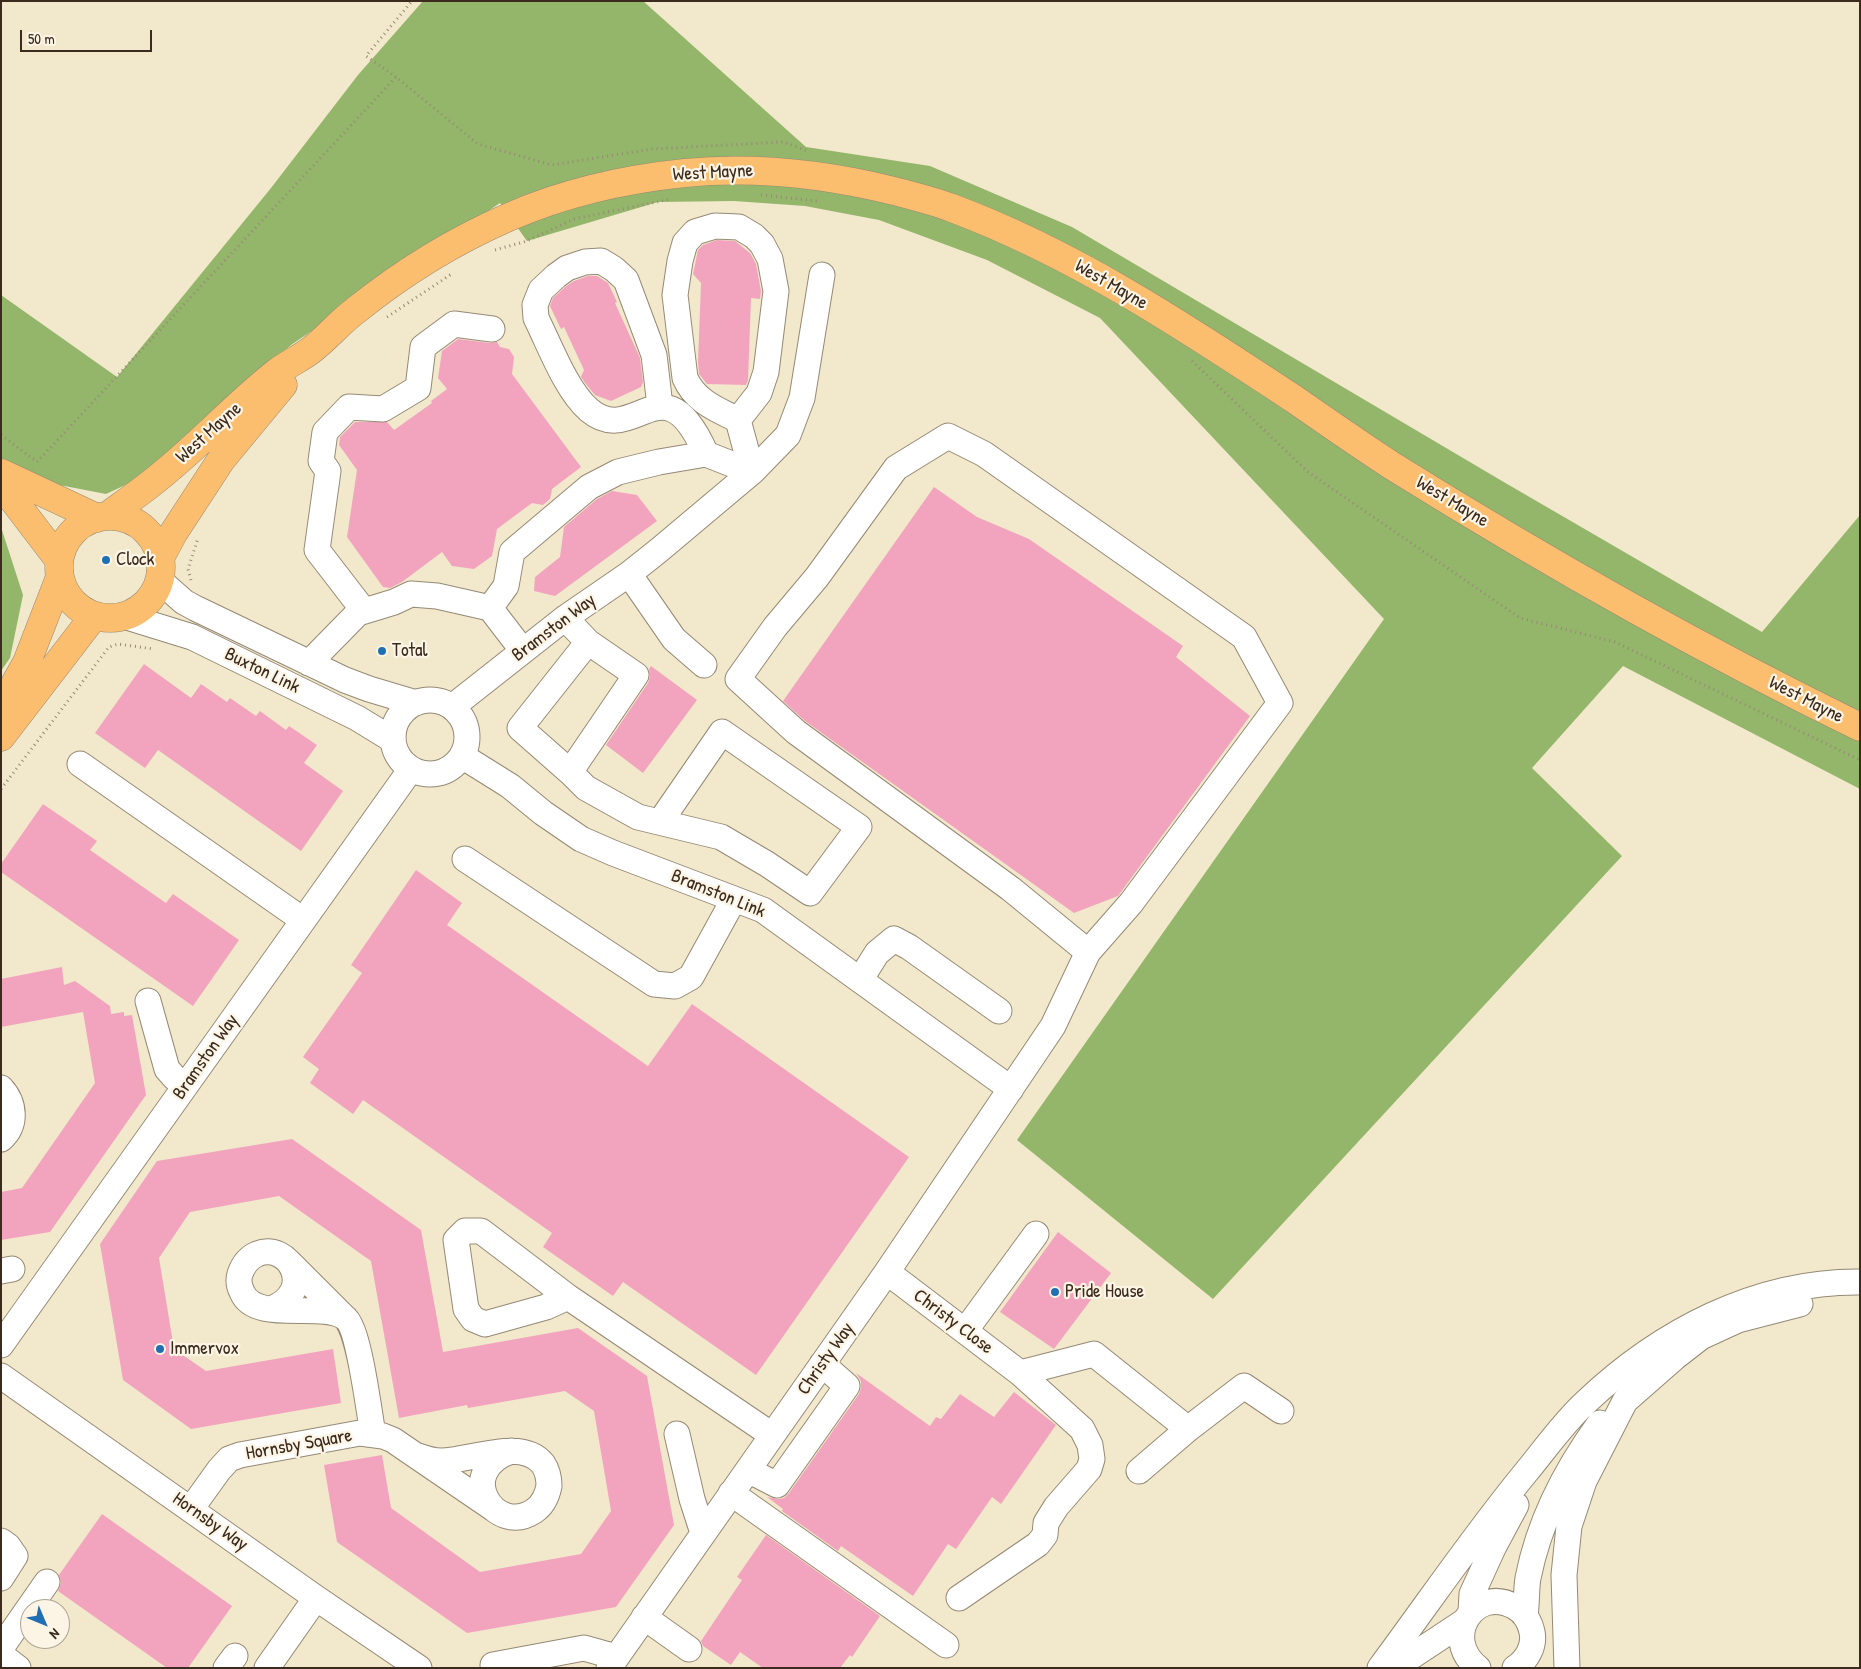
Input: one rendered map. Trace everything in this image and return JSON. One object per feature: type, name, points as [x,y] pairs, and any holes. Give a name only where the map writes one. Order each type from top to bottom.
[{"type":"main road","name":"West Mayne","points":[[102,517],[166,472],[278,371],[310,350],[353,312],[395,280],[438,252],[511,216],[598,188],[655,176],[718,170],[770,170],[811,174],[859,182],[948,206],[1005,230],[1072,262],[1208,343],[1388,463],[1464,510],[1633,609],[1860,727]]},
{"type":"main road","name":"West Mayne","points":[[160,569],[177,526],[221,460],[310,350]]},
{"type":"main road","points":[[1,473],[102,517],[122,518],[136,523],[147,532],[156,544],[160,569],[152,596],[140,609],[124,616],[109,618],[94,616],[82,610],[71,601],[64,590],[59,569],[1,484]]},
{"type":"main road","points":[[1,709],[28,662],[59,569],[64,546],[72,533],[83,524],[102,517]]},
{"type":"main road","points":[[1,737],[94,616]]},
{"type":"street","points":[[738,420],[759,393],[766,372],[776,291],[770,259],[758,240],[739,227],[715,226],[695,232],[685,243],[680,261],[675,295],[682,361],[685,378],[690,390],[711,406],[738,420],[752,472]]},
{"type":"street","points":[[660,406],[654,356],[626,280],[601,261],[585,262],[567,268],[556,276],[541,290],[535,305],[536,318],[573,392],[590,411],[608,420],[624,419],[660,406],[671,408],[683,415],[696,432],[706,454]]},
{"type":"street","name":"Bramston Way","points":[[452,707],[565,618],[629,574],[658,551],[752,472],[788,435],[802,398],[822,275]]},
{"type":"street","points":[[364,612],[317,550],[328,472],[321,461],[324,432],[349,407],[383,409],[418,388],[423,347],[454,324],[492,329]]},
{"type":"street","name":"Christy Way","points":[[612,1662],[887,1272],[1053,1026],[1088,952],[1132,903],[1280,703],[1244,637],[984,454],[948,436],[896,468],[817,577],[774,627],[738,679],[796,732],[1011,889],[1088,952]]},
{"type":"street","points":[[490,608],[506,586],[512,552],[589,487],[618,472],[659,462],[706,454],[752,472]]},
{"type":"street","name":"Buxton Link","points":[[160,569],[184,602],[195,608],[345,680],[416,703]]},
{"type":"street","points":[[629,574],[674,639],[704,665]]},
{"type":"street","points":[[309,663],[358,614],[410,594],[437,596],[490,608],[523,651]]},
{"type":"street","name":"Buxton Link","points":[[124,616],[192,637],[340,709],[393,740]]},
{"type":"street","points":[[565,618],[588,642],[636,675],[570,772]]},
{"type":"street","points":[[588,642],[520,728],[586,788],[638,817],[721,837],[767,864],[810,893],[859,827],[722,732],[660,822]]},
{"type":"street","points":[[432,700],[452,707],[460,715],[465,724],[467,736],[462,756],[450,769],[429,775],[411,769],[399,759],[393,740],[395,725],[399,716],[416,703],[432,700]]},
{"type":"street","name":"Bramston Link","points":[[462,756],[510,786],[543,813],[581,839],[763,910],[1010,1089]]},
{"type":"street","points":[[80,764],[303,920]]},
{"type":"street","name":"Bramston Way","points":[[1,1345],[411,769]]},
{"type":"street","points":[[466,859],[654,984],[675,986],[691,977],[734,899]]},
{"type":"street","points":[[860,980],[877,953],[894,939],[909,947],[999,1011]]},
{"type":"street","points":[[148,1002],[167,1069],[185,1086]]},
{"type":"street","points":[[1,1088],[7,1096],[13,1115],[9,1130],[1,1139]]},
{"type":"street","points":[[568,1297],[546,1307],[485,1324],[473,1319],[466,1309],[456,1240],[465,1231],[480,1231],[568,1297],[772,1436]]},
{"type":"street","points":[[965,1331],[1036,1234]]},
{"type":"street","name":"Hornsby Square","points":[[344,1316],[330,1313],[259,1308],[248,1302],[244,1297],[239,1277],[242,1267],[250,1258],[259,1253],[269,1252],[279,1255],[288,1262],[344,1316],[351,1324],[358,1345],[373,1434]]},
{"type":"street","points":[[272,1309],[287,1301],[293,1292],[296,1282],[295,1276],[288,1262]]},
{"type":"street","name":"Christy Close","points":[[887,1272],[1020,1373],[1082,1429],[1090,1445],[1092,1459],[1089,1469],[1056,1507],[1046,1523],[1045,1535],[1038,1544],[959,1598]]},
{"type":"street","points":[[1380,1668],[1507,1496],[1560,1430],[1584,1403],[1620,1371],[1675,1333],[1708,1316],[1757,1297],[1808,1286],[1860,1282]]},
{"type":"street","points":[[1525,1616],[1528,1580],[1534,1553],[1563,1484],[1581,1450],[1601,1422],[1701,1337],[1738,1320],[1800,1304],[1851,1298],[1860,1299]]},
{"type":"street","points":[[1020,1373],[1094,1354],[1188,1429]]},
{"type":"street","points":[[748,1470],[777,1485],[847,1386],[822,1364]]},
{"type":"street","name":"Hornsby Way","points":[[1,1376],[316,1598],[419,1668]]},
{"type":"street","points":[[1139,1471],[1188,1429],[1244,1386],[1281,1411]]},
{"type":"street","points":[[1567,1668],[1564,1575],[1569,1526],[1584,1481],[1625,1401]]},
{"type":"street","points":[[1468,1666],[1461,1642],[1461,1631],[1468,1616],[1472,1594],[1494,1546],[1560,1430]]},
{"type":"street","name":"Hornsby Square","points":[[191,1509],[229,1459],[254,1451],[344,1435],[373,1434],[394,1440],[413,1454],[494,1509],[508,1516],[522,1516],[538,1508],[544,1502],[548,1492],[549,1482],[547,1473],[542,1463],[529,1453],[511,1451],[440,1461],[428,1460],[413,1454]]},
{"type":"street","points":[[677,1434],[692,1499],[703,1533]]},
{"type":"street","points":[[494,1509],[484,1495],[482,1488],[484,1472],[496,1458],[511,1451]]},
{"type":"street","points":[[731,1493],[946,1645]]},
{"type":"street","points":[[1,1541],[8,1546],[15,1556],[1,1578]]},
{"type":"street","points":[[35,1599],[47,1582]]},
{"type":"street","points":[[1,1586],[20,1600]]},
{"type":"street","points":[[268,1668],[316,1598]]},
{"type":"street","points":[[1394,1668],[1480,1606],[1489,1602],[1509,1604],[1518,1608],[1525,1616],[1532,1633],[1529,1654],[1515,1668]]},
{"type":"street","points":[[644,1617],[689,1649]]},
{"type":"street","points":[[1,1648],[20,1621]]},
{"type":"street","points":[[1532,1642],[1543,1668]]},
{"type":"street","points":[[493,1665],[584,1648],[612,1662]]},
{"type":"street","points":[[1,1655],[18,1668]]},
{"type":"path","points":[[412,1],[366,56],[396,76],[478,144],[552,165],[652,149],[783,142],[815,154],[811,174]]},
{"type":"path","points":[[1,435],[37,462],[396,76]]},
{"type":"path","points":[[758,195],[824,201]]},
{"type":"path","points":[[490,252],[526,241],[574,219],[676,198]]},
{"type":"path","points":[[382,320],[456,271]]},
{"type":"path","points":[[1188,357],[1308,472],[1520,618],[1615,642],[1860,760]]},
{"type":"path","points":[[192,587],[188,569],[199,534]]},
{"type":"path","points":[[1,789],[109,647],[118,644],[156,649]]},
{"type":"green space","points":[[423,1],[643,1],[806,147],[930,166],[1072,227],[1762,632],[1860,515],[1860,789],[1623,666],[1532,768],[1622,856],[1213,1299],[1017,1140],[1384,619],[1100,318],[987,260],[879,220],[805,206],[734,201],[658,202],[527,241],[500,203],[291,345],[149,474],[106,494],[23,478],[1,511],[1,295],[117,377],[271,188],[358,75]]},
{"type":"green space","points":[[1,527],[23,595],[10,658],[1,671]]},
{"type":"building","points":[[717,240],[735,241],[750,253],[756,264],[761,291],[760,299],[751,298],[748,380],[746,385],[707,384],[699,374],[701,283],[693,274],[698,250],[703,245]]},
{"type":"building","points":[[588,276],[597,276],[608,283],[640,358],[643,382],[641,387],[611,401],[595,395],[581,377],[584,370],[564,327],[561,329],[550,306],[553,298],[565,287],[574,281]]},
{"type":"building","points":[[458,339],[490,343],[497,342],[500,347],[509,349],[514,357],[512,374],[581,467],[552,489],[550,499],[543,505],[532,503],[497,529],[492,556],[474,569],[452,566],[442,552],[402,582],[390,588],[383,587],[347,537],[357,470],[339,445],[340,437],[355,422],[387,422],[394,430],[432,403],[431,401],[447,389],[438,378],[442,351]]},
{"type":"building","points":[[934,487],[977,517],[1029,539],[1183,646],[1176,657],[1250,716],[1118,896],[1074,913],[805,721],[783,701]]},
{"type":"building","points":[[612,491],[637,495],[657,521],[555,596],[534,591],[535,577],[560,557],[564,527],[597,499]]},
{"type":"building","points":[[144,664],[191,698],[201,684],[227,702],[230,698],[256,716],[260,711],[286,730],[289,726],[317,745],[304,763],[343,791],[301,851],[158,750],[145,768],[95,733]]},
{"type":"building","points":[[651,666],[697,700],[643,773],[606,745],[648,683]]},
{"type":"building","points":[[43,804],[97,841],[90,850],[166,903],[173,894],[239,940],[193,1006],[1,872],[1,864]]},
{"type":"building","points":[[416,870],[462,903],[447,925],[648,1066],[692,1004],[909,1157],[756,1375],[623,1282],[613,1296],[543,1247],[552,1233],[363,1100],[353,1114],[310,1083],[319,1069],[303,1057],[362,973],[351,965]]},
{"type":"building","points":[[62,967],[64,985],[75,981],[110,1006],[111,1014],[124,1012],[124,1016],[132,1015],[146,1095],[50,1232],[1,1240],[1,1192],[22,1188],[95,1083],[83,1012],[1,1027],[1,979]]},
{"type":"building","points":[[292,1139],[421,1230],[443,1352],[578,1328],[647,1376],[674,1525],[616,1607],[467,1633],[337,1542],[324,1465],[382,1455],[391,1508],[480,1572],[581,1554],[611,1511],[594,1411],[565,1391],[468,1408],[467,1405],[399,1418],[371,1261],[279,1196],[190,1212],[159,1258],[174,1349],[206,1371],[333,1349],[341,1403],[191,1429],[123,1380],[100,1244],[157,1161]]},
{"type":"building","name":"Pride House","points":[[1058,1232],[1111,1273],[1054,1349],[1000,1312]]},
{"type":"building","points":[[856,1373],[930,1426],[936,1417],[941,1419],[960,1394],[994,1417],[1014,1392],[1056,1425],[1001,1504],[992,1497],[956,1549],[948,1544],[913,1596],[841,1546],[838,1551],[782,1511],[783,1509],[767,1497],[784,1498],[789,1493],[859,1394],[861,1381]]},
{"type":"building","points":[[102,1514],[232,1606],[188,1668],[167,1668],[58,1591],[61,1583],[59,1575]]},
{"type":"building","points":[[766,1535],[880,1616],[852,1657],[850,1655],[840,1668],[763,1668],[740,1652],[731,1665],[703,1646],[701,1641],[742,1580],[737,1577]]},
{"type":"place","name":"Clock","points":[[106,560]]},
{"type":"place","name":"Total","points":[[382,651]]},
{"type":"place","name":"Pride House","points":[[1055,1292]]},
{"type":"place","name":"Immervox","points":[[160,1349]]}]
